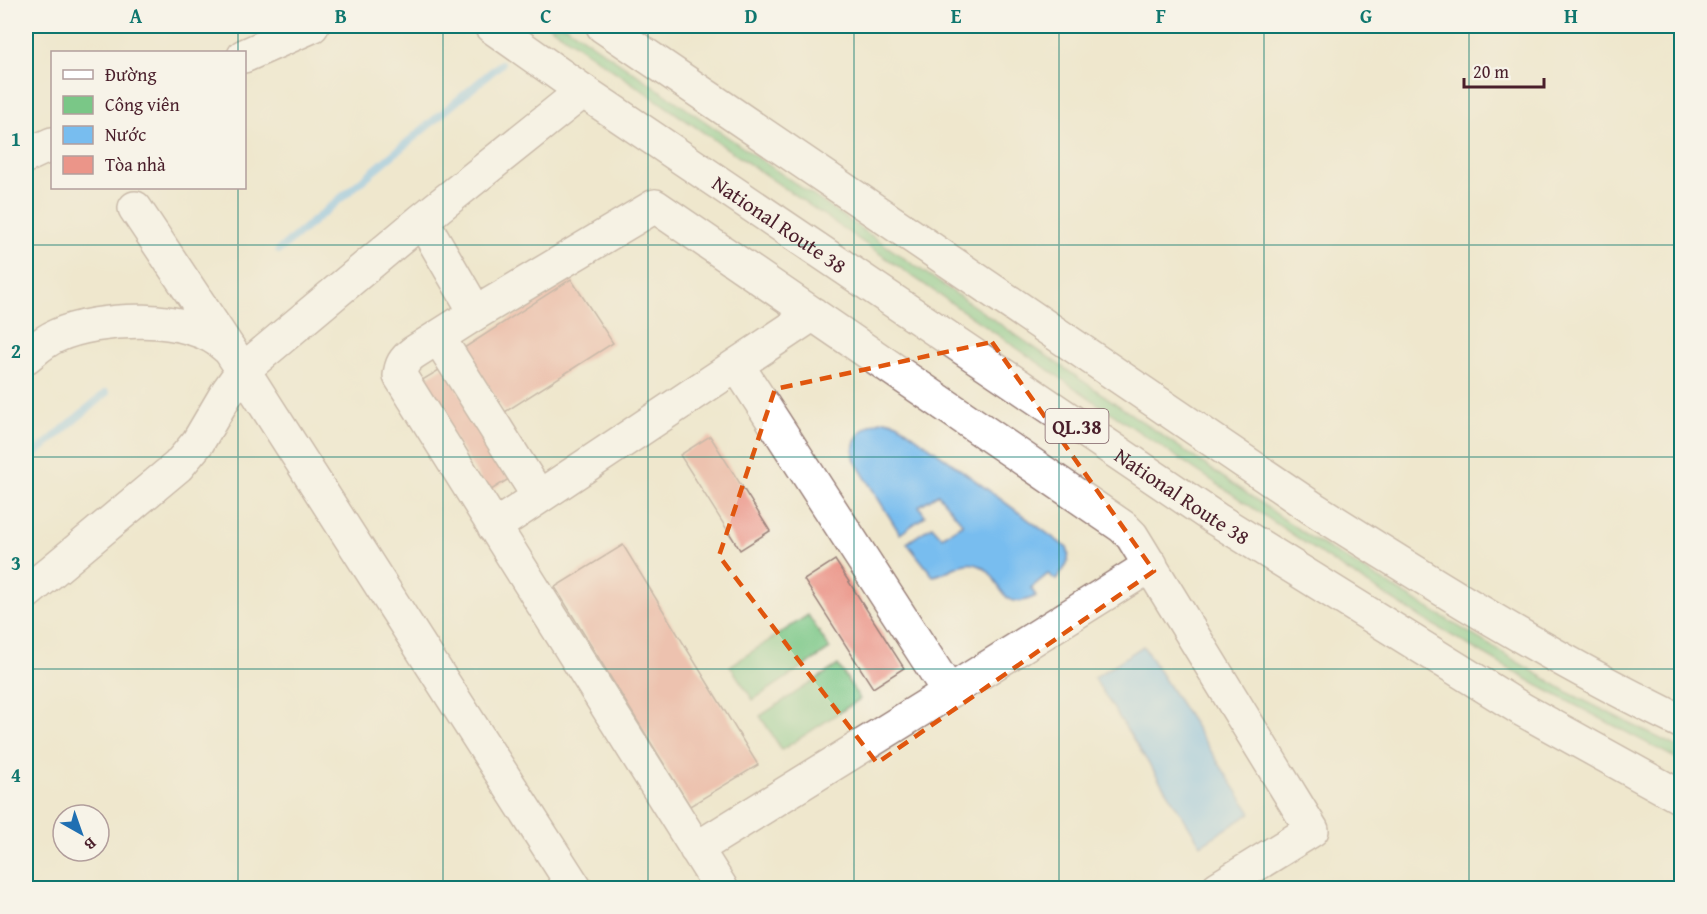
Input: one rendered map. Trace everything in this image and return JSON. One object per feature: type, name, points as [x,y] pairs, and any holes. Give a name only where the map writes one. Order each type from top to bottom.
[{"type":"main road","points":[[246,55],[312,26]]},
{"type":"main road","name":"National Route 38","points":[[491,26],[583,91],[1216,519],[1523,710],[1682,798]]},
{"type":"main road","points":[[603,26],[1314,509],[1534,644],[1682,722]]},
{"type":"main road","points":[[26,593],[178,466],[198,442],[243,370],[422,220],[583,91]]},
{"type":"main road","points":[[26,156],[51,144]]},
{"type":"main road","points":[[721,888],[400,376],[404,360],[438,337],[655,206],[1124,527],[1132,536],[1312,830],[1218,888]]},
{"type":"main road","points":[[135,208],[243,370],[575,888]]},
{"type":"main road","points":[[422,220],[476,313]]},
{"type":"main road","points":[[494,526],[813,314]]},
{"type":"main road","points":[[26,357],[56,336],[71,331],[102,324],[157,322],[193,329],[212,336],[224,344],[243,370]]},
{"type":"main road","points":[[438,337],[539,496]]},
{"type":"main road","points":[[737,365],[949,692]]},
{"type":"main road","points":[[696,849],[1151,565]]},
{"type":"highlighted area","points":[[992,342],[1154,571],[877,763],[719,556],[775,389]]},
{"type":"green space","points":[[549,26],[566,26],[1313,539],[1571,694],[1681,749],[1681,761],[1537,685],[1425,620],[1341,567],[1114,415]]},
{"type":"green space","points":[[808,615],[830,649],[753,700],[730,666]]},
{"type":"green space","points":[[838,665],[860,699],[782,750],[760,716]]},
{"type":"water","points":[[885,420],[897,423],[1067,548],[1068,561],[1056,580],[1048,574],[1031,588],[1036,596],[1023,601],[1014,601],[1007,597],[986,570],[978,565],[960,565],[933,576],[907,543],[932,526],[942,537],[963,524],[938,494],[919,506],[925,516],[900,534],[855,461],[856,439],[870,425]]},
{"type":"water","points":[[1143,646],[1251,813],[1201,845],[1094,678]]},
{"type":"building","points":[[571,279],[613,343],[505,412],[464,348]]},
{"type":"building","points":[[444,367],[512,477],[488,492],[419,382]]},
{"type":"building","points":[[710,436],[770,531],[740,550],[680,455]]},
{"type":"building","points":[[623,545],[758,765],[690,806],[555,587]]},
{"type":"building","points":[[835,560],[904,668],[873,688],[804,580]]},
{"type":"waterway","points":[[279,250],[501,64]]},
{"type":"waterway","points":[[26,461],[106,393]]}]
